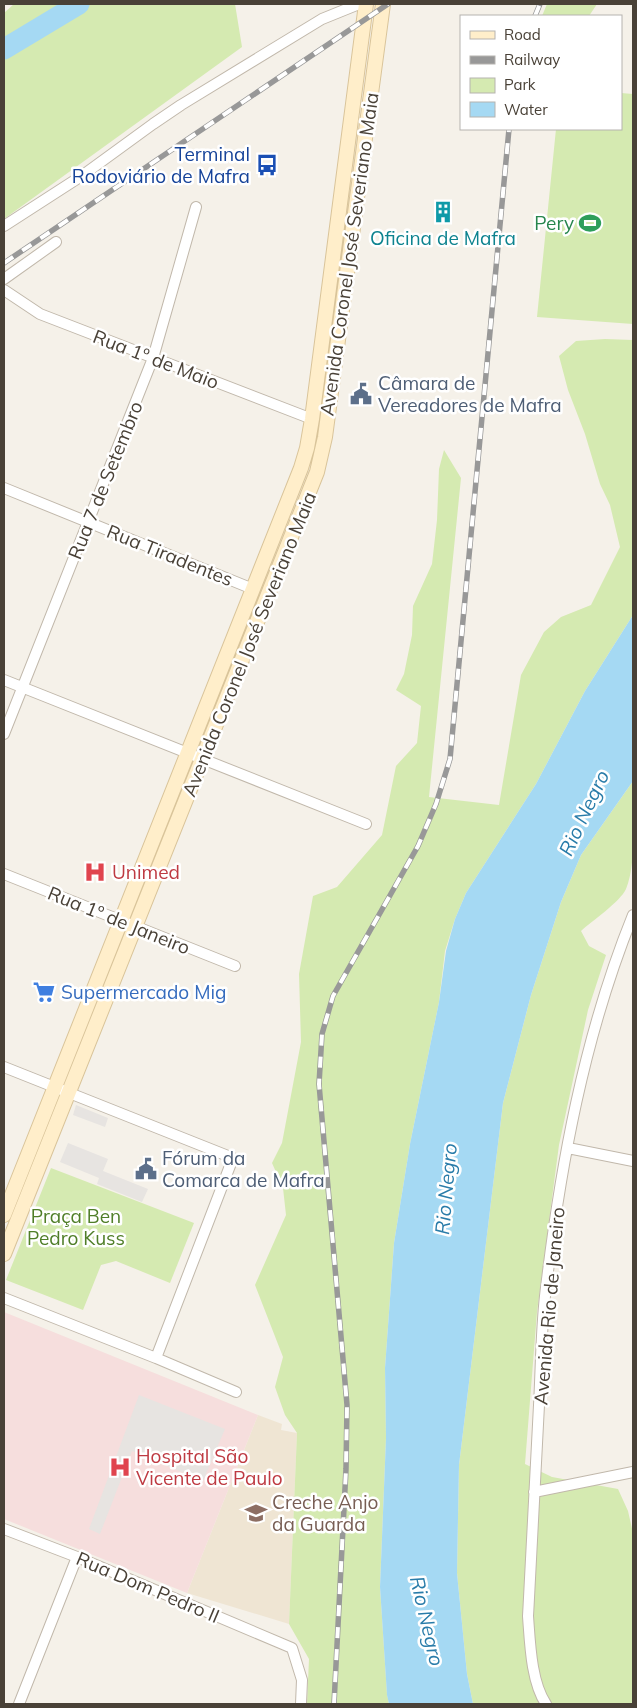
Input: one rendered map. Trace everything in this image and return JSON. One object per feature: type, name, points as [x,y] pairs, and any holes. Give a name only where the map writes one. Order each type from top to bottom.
[{"type":"main road","name":"Avenida Coronel José Severiano Maia","points":[[4,1215],[301,468],[307,448],[366,4]]},
{"type":"main road","name":"Avenida Coronel José Severiano Maia","points":[[4,1254],[311,488],[325,437],[383,4]]},
{"type":"street","points":[[4,226],[83,175],[181,105],[322,19],[359,4]]},
{"type":"street","name":"Rua 7 de Setembro","points":[[4,734],[153,358],[196,207]]},
{"type":"street","points":[[4,279],[56,242]]},
{"type":"street","name":"Rua 1º de Maio","points":[[4,290],[40,314],[312,419]]},
{"type":"street","name":"Rua Tiradentes","points":[[4,488],[253,589]]},
{"type":"street","points":[[4,680],[366,824]]},
{"type":"street","name":"Rua 1º de Janeiro","points":[[4,874],[235,966]]},
{"type":"street","name":"Avenida Rio de Janeiro","points":[[546,1704],[536,1679],[530,1645],[528,1616],[545,1297],[557,1209],[592,1035],[620,947],[633,915]]},
{"type":"street","points":[[4,1066],[233,1158],[156,1358]]},
{"type":"street","points":[[568,1148],[633,1161]]},
{"type":"street","points":[[4,1298],[236,1392]]},
{"type":"street","points":[[534,1492],[633,1472]]},
{"type":"street","name":"Rua Dom Pedro II","points":[[4,1529],[77,1557],[292,1648],[302,1680],[301,1704]]},
{"type":"street","points":[[19,1704],[77,1557]]},
{"type":"shaded area","points":[[76,1105],[108,1118],[105,1127],[73,1115]]},
{"type":"shaded area","points":[[68,1143],[108,1159],[103,1171],[148,1189],[142,1202],[97,1184],[99,1178],[60,1162]]},
{"type":"shaded area","name":"Hospital São Vicente de Paulo","points":[[4,1312],[258,1415],[187,1593],[4,1519]]},
{"type":"shaded area","points":[[139,1395],[225,1429],[203,1481],[132,1451],[100,1534],[89,1529]]},
{"type":"shaded area","name":"Creche Anjo da Guarda","points":[[258,1415],[282,1424],[281,1430],[297,1433],[289,1624],[187,1593]]},
{"type":"green space","points":[[14,4],[235,4],[242,47],[4,219],[4,13]]},
{"type":"green space","points":[[547,4],[597,4],[590,15],[542,15]]},
{"type":"green space","name":"Pery","points":[[622,93],[633,94],[633,324],[537,317],[556,130],[622,130]]},
{"type":"green space","points":[[633,340],[633,615],[585,691],[536,784],[466,893],[445,951],[439,1002],[410,1144],[394,1243],[385,1368],[386,1438],[380,1587],[389,1704],[307,1704],[309,1659],[289,1624],[297,1433],[285,1415],[275,1387],[283,1357],[255,1285],[286,1215],[283,1188],[272,1163],[282,1143],[301,1042],[299,974],[313,896],[337,887],[382,835],[396,766],[417,743],[421,706],[396,690],[404,674],[412,635],[413,606],[432,564],[437,520],[439,469],[444,450],[461,478],[429,797],[499,805],[521,675],[544,632],[561,617],[591,605],[620,547],[610,505],[600,484],[585,434],[568,390],[559,356],[576,341]]},
{"type":"green space","points":[[633,781],[633,851],[632,865],[626,889],[612,905],[581,931],[589,946],[606,955],[588,1010],[559,1145],[537,1312],[525,1464],[552,1477],[618,1489],[628,1511],[633,1533],[633,1704],[473,1704],[467,1674],[457,1573],[459,1465],[503,1103],[531,995],[561,902],[581,855]]},
{"type":"green space","name":"Praça Ben Pedro Kuss","points":[[51,1168],[194,1223],[170,1283],[116,1261],[101,1265],[83,1310],[6,1280]]},
{"type":"water","name":"Rio Negro","points":[[633,615],[633,781],[581,855],[561,902],[531,995],[503,1103],[459,1465],[457,1573],[467,1674],[473,1704],[389,1704],[380,1587],[386,1438],[385,1368],[394,1243],[410,1144],[439,1002],[446,951],[455,919],[466,893],[536,784],[585,691]]},
{"type":"waterway","points":[[4,49],[79,4]]},
{"type":"railway","points":[[4,263],[388,4]]},
{"type":"railway","points":[[535,15],[540,4]]},
{"type":"railway","points":[[334,1704],[346,1469],[347,1405],[319,1084],[322,1034],[333,996],[418,846],[436,804],[450,759],[509,130]]},
{"type":"place","name":"Terminal Rodoviário de Mafra","points":[[267,165]]},
{"type":"place","name":"Oficina de Mafra","points":[[443,212]]},
{"type":"place","name":"Pery","points":[[590,223]]},
{"type":"place","name":"Câmara de Vereadores de Mafra","points":[[361,394]]},
{"type":"place","name":"Unimed","points":[[95,872]]},
{"type":"place","name":"Supermercado Mig","points":[[44,992]]},
{"type":"place","name":"Fórum da Comarca de Mafra","points":[[146,1169]]},
{"type":"place","name":"Hospital São Vicente de Paulo","points":[[120,1467]]},
{"type":"place","name":"Creche Anjo da Guarda","points":[[256,1513]]}]
